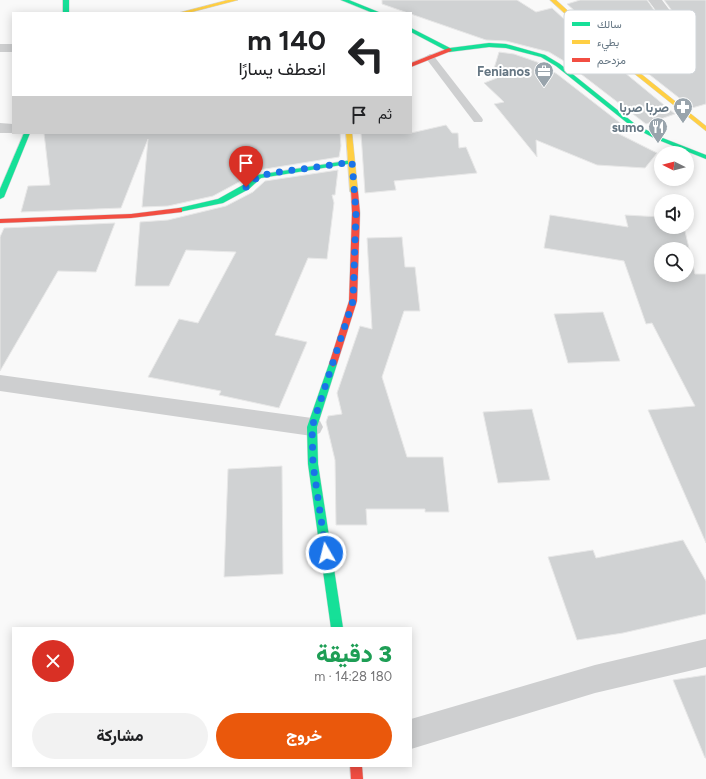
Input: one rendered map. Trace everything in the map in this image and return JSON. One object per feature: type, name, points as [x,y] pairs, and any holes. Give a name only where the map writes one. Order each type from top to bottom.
[{"type":"street","points":[[66,0],[66,12]]},
{"type":"street","points":[[185,12],[235,0]]},
{"type":"street","points":[[344,0],[375,12]]},
{"type":"street","points":[[543,0],[564,10]]},
{"type":"street","points":[[553,0],[564,10]]},
{"type":"street","points":[[655,0],[662,10]]},
{"type":"street","points":[[412,31],[449,50]]},
{"type":"street","points":[[412,65],[449,50],[489,45],[522,49],[543,56],[564,70]]},
{"type":"street","points":[[0,48],[12,48]]},
{"type":"street","points":[[569,74],[633,125],[658,138],[706,157]]},
{"type":"street","points":[[638,74],[706,129]]},
{"type":"street","points":[[0,128],[12,129]]},
{"type":"street","points":[[0,197],[28,134]]},
{"type":"street","points":[[337,627],[313,464],[312,427],[353,301],[356,212],[349,134]]},
{"type":"street","points":[[0,221],[131,216],[168,213],[220,201],[246,187],[259,176],[352,162]]},
{"type":"street","points":[[0,383],[312,427]]},
{"type":"street","points":[[412,734],[600,677],[657,662],[706,653]]},
{"type":"street","points":[[356,767],[357,779]]},
{"type":"lane","points":[[430,57],[478,120]]},
{"type":"building","points":[[382,0],[517,0],[536,12],[552,8],[564,19],[564,61],[549,52],[506,41],[486,40],[412,14],[412,12],[405,12],[382,4]]},
{"type":"building","points":[[580,0],[647,0],[654,10],[574,10],[567,4]]},
{"type":"building","points":[[664,0],[706,0],[706,104],[692,108],[649,74],[696,74],[696,10],[671,10]]},
{"type":"building","points":[[499,52],[514,54],[537,62],[557,74],[628,129],[617,133],[654,152],[654,157],[645,168],[597,165],[536,140],[537,157],[494,104],[504,102],[484,83],[497,78],[492,75]]},
{"type":"building","points":[[581,74],[626,74],[675,114],[646,124]]},
{"type":"building","points":[[446,125],[452,133],[458,133],[459,148],[466,147],[477,173],[394,181],[396,190],[365,193],[361,134],[412,134]]},
{"type":"building","points":[[44,134],[340,134],[341,146],[339,157],[253,171],[239,182],[213,196],[168,206],[142,207],[148,139],[121,208],[21,212],[28,186],[50,185]]},
{"type":"building","points":[[338,170],[335,195],[332,195],[334,203],[327,259],[308,258],[275,335],[307,342],[279,408],[219,395],[221,391],[148,377],[179,319],[198,323],[236,252],[186,250],[169,286],[135,286],[140,222],[168,220],[226,206],[253,192],[265,181]]},
{"type":"building","points":[[550,215],[628,227],[625,215],[654,217],[654,234],[686,234],[688,242],[654,242],[654,282],[694,282],[694,270],[695,274],[706,274],[706,543],[648,410],[695,406],[652,323],[646,324],[624,261],[544,248]]},
{"type":"building","points":[[115,223],[96,272],[58,271],[0,371],[0,237],[4,228]]},
{"type":"building","points":[[402,237],[405,267],[415,267],[420,311],[404,311],[382,377],[407,457],[443,457],[449,512],[425,512],[425,509],[366,509],[367,525],[336,525],[335,460],[326,422],[328,416],[342,414],[337,393],[360,326],[372,329],[367,238]]},
{"type":"building","points":[[603,312],[620,361],[568,363],[554,314]]},
{"type":"building","points":[[532,409],[550,480],[498,483],[483,412]]},
{"type":"building","points":[[282,466],[283,574],[224,577],[228,469]]},
{"type":"building","points":[[683,540],[706,581],[706,614],[623,633],[577,640],[548,557],[593,550],[596,558]]},
{"type":"building","points":[[706,675],[706,758],[705,758],[673,680]]},
{"type":"traffic: fast","points":[[66,0],[66,12]]},
{"type":"traffic: fast","points":[[344,0],[375,12]]},
{"type":"traffic: fast","points":[[412,31],[449,50],[489,45],[506,46],[543,56],[564,70]]},
{"type":"traffic: fast","points":[[569,74],[633,125],[658,138],[706,157]]},
{"type":"traffic: fast","points":[[0,197],[27,134]]},
{"type":"traffic: fast","points":[[179,210],[220,201],[246,187],[259,176],[352,162]]},
{"type":"traffic: fast","points":[[333,364],[312,427],[313,464],[337,627]]},
{"type":"traffic: slow","points":[[185,12],[235,0]]},
{"type":"traffic: slow","points":[[553,0],[564,10]]},
{"type":"traffic: slow","points":[[638,74],[706,129]]},
{"type":"traffic: slow","points":[[349,134],[354,192]]},
{"type":"traffic: jam","points":[[412,65],[449,50]]},
{"type":"traffic: jam","points":[[333,364],[353,301],[356,213],[354,192]]},
{"type":"traffic: jam","points":[[0,221],[131,216],[179,210]]},
{"type":"traffic: jam","points":[[356,767],[357,779]]},
{"type":"place","name":"Fenianos","points":[[544,88]]},
{"type":"place","name":"صربا صربا","points":[[683,124]]},
{"type":"place","name":"sumo","points":[[658,144]]},
{"type":"route","points":[[246,187],[259,176],[352,162],[356,212],[353,301],[312,427],[313,464],[326,553]]}]
